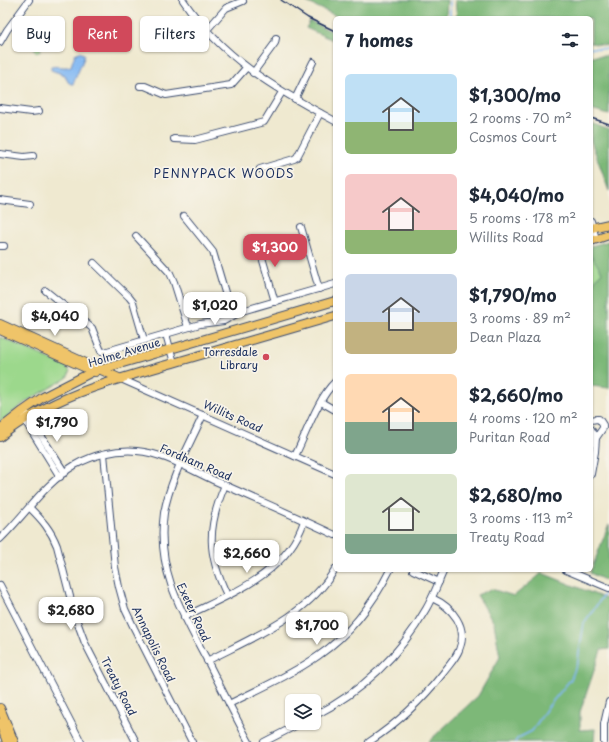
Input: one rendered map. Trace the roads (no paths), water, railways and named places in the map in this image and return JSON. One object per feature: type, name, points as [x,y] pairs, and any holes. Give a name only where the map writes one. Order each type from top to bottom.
[{"type":"main road","points":[[593,226],[609,224]]},
{"type":"main road","points":[[594,240],[609,235]]},
{"type":"main road","name":"Holme Avenue","points":[[0,437],[53,392],[92,372],[333,302]]},
{"type":"main road","points":[[298,312],[302,326]]},
{"type":"main road","name":"Holme Avenue","points":[[0,429],[25,415],[63,399],[121,379],[333,317]]},
{"type":"main road","name":"Willits Road","points":[[0,324],[121,379]]},
{"type":"main road","name":"Willits Road","points":[[0,330],[92,372],[121,379]]},
{"type":"main road","points":[[0,708],[14,742]]},
{"type":"main road","points":[[0,723],[7,742]]},
{"type":"street","points":[[0,42],[29,0]]},
{"type":"street","points":[[183,0],[195,16]]},
{"type":"street","points":[[209,28],[228,6],[243,1]]},
{"type":"street","points":[[209,34],[253,73],[282,92],[333,119]]},
{"type":"street","points":[[253,73],[275,43],[276,38]]},
{"type":"street","points":[[295,99],[313,62]]},
{"type":"street","points":[[140,86],[145,86],[166,95],[231,85],[246,68]]},
{"type":"street","points":[[174,139],[195,140],[264,122],[282,92]]},
{"type":"street","points":[[0,108],[31,112],[39,111]]},
{"type":"street","points":[[260,169],[297,157],[320,113]]},
{"type":"street","points":[[0,154],[24,157],[33,156]]},
{"type":"street","points":[[0,200],[30,204]]},
{"type":"street","points":[[184,216],[213,252],[232,316]]},
{"type":"street","points":[[301,227],[319,289]]},
{"type":"street","points":[[136,236],[170,273],[188,328]]},
{"type":"street","points":[[257,240],[275,302]]},
{"type":"street","points":[[94,263],[133,302],[144,340]]},
{"type":"street","points":[[46,291],[92,328],[101,351],[104,352],[200,324],[224,321],[242,311],[333,285]]},
{"type":"street","points":[[166,334],[174,363]]},
{"type":"street","name":"Willits Road","points":[[121,379],[333,473]]},
{"type":"street","points":[[295,456],[321,402],[333,384]]},
{"type":"street","points":[[321,402],[333,409]]},
{"type":"street","points":[[25,415],[62,474]]},
{"type":"street","name":"Exeter Road","points":[[203,415],[180,465],[168,496],[164,512],[163,553],[168,577],[184,617],[249,742]]},
{"type":"street","points":[[593,420],[597,419],[601,421],[603,425],[602,431],[596,438]]},
{"type":"street","points":[[593,433],[596,438],[593,463]]},
{"type":"street","name":"Fordham Road","points":[[0,540],[62,474],[77,464],[104,454],[121,451],[137,451],[152,454],[180,465],[333,534]]},
{"type":"street","name":"Annapolis Road","points":[[104,454],[118,587],[125,609],[134,628],[192,742]]},
{"type":"street","points":[[225,485],[215,513],[212,538],[213,558],[217,572],[227,595]]},
{"type":"street","name":"Treaty Road","points":[[30,508],[47,526],[53,536],[57,546],[75,616],[86,643],[136,742]]},
{"type":"street","points":[[184,617],[256,580],[278,563],[294,542],[304,521]]},
{"type":"street","points":[[207,661],[294,614],[314,596],[333,572]]},
{"type":"street","points":[[229,704],[302,666],[332,646],[345,635],[369,606],[389,572]]},
{"type":"street","points":[[417,572],[439,582]]},
{"type":"street","points":[[321,712],[340,701],[377,672],[405,642],[432,598],[443,572]]},
{"type":"street","points":[[571,572],[607,587]]},
{"type":"street","points":[[0,585],[81,742]]},
{"type":"street","points":[[369,742],[399,720],[419,700],[435,683],[460,649],[462,638],[457,618],[452,610],[432,598]]},
{"type":"street","points":[[604,742],[604,724],[609,702]]},
{"type":"street","points":[[264,742],[287,730]]},
{"type":"water","points":[[79,52],[84,54],[84,58],[73,84],[71,84],[68,82],[65,75],[51,70],[51,67],[71,66],[75,54]]},
{"type":"waterway","points":[[450,0],[450,16]]},
{"type":"waterway","points":[[593,48],[609,49]]},
{"type":"waterway","points":[[515,742],[518,738],[532,731],[547,708],[571,679],[578,661],[584,623],[608,589]]},
{"type":"railway","points":[[281,0],[308,18],[333,30]]},
{"type":"railway","points":[[593,119],[609,124]]},
{"type":"place","name":"Torresdale Library","points":[[266,357]]},
{"type":"district","name":"PENNYPACK WOODS","points":[[224,173]]}]
